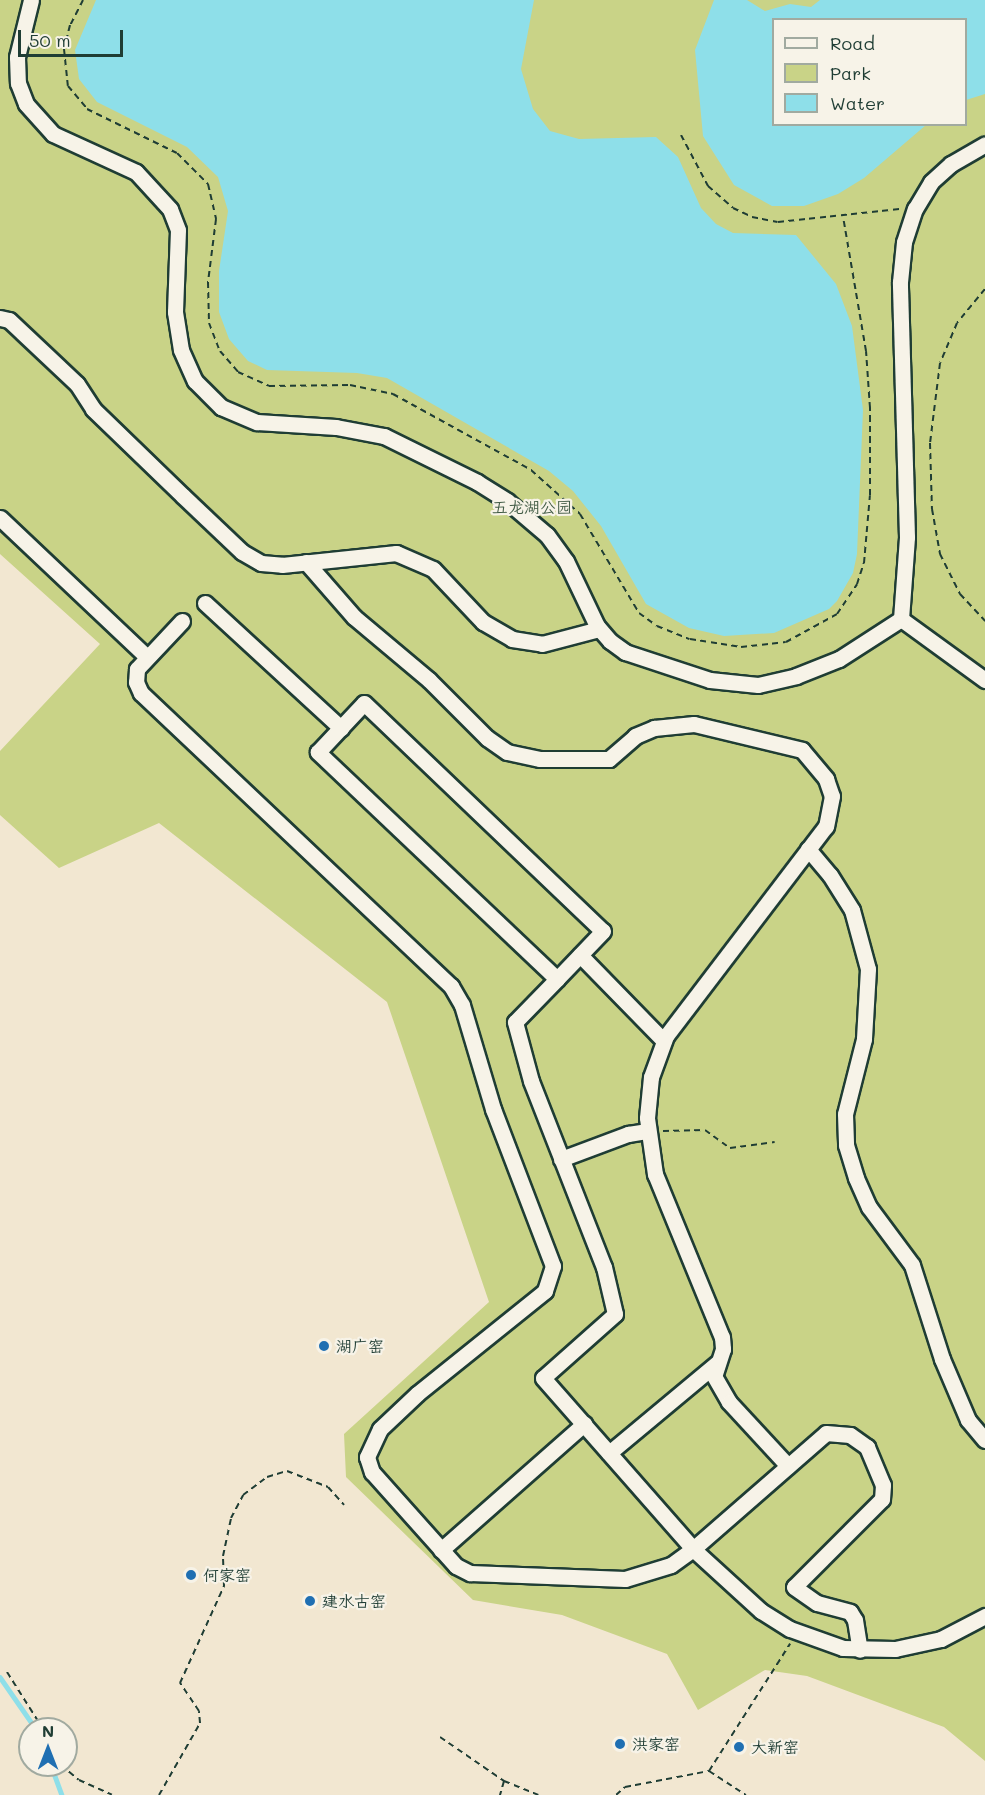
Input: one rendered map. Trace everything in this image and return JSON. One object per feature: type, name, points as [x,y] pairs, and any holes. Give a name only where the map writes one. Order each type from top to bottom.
[{"type":"street","points":[[31,0],[17,57],[18,83],[26,104],[53,134],[136,172],[171,208],[178,230],[177,331],[184,361],[202,390],[226,410],[257,422],[336,426],[384,436],[492,491],[534,523],[556,548],[599,629],[625,652],[710,680],[758,684],[790,678],[839,659],[902,619]]},
{"type":"street","points":[[902,619],[907,504],[900,282],[904,242],[915,208],[940,172],[985,144]]},
{"type":"street","points":[[0,318],[9,320],[77,384],[93,409],[242,552],[270,564],[385,552],[407,555],[433,569],[492,628],[525,643],[564,640],[599,629]]},
{"type":"street","points":[[0,518],[146,656]]},
{"type":"street","points":[[306,562],[354,617],[429,680],[487,738],[507,752],[540,759],[609,759],[635,736],[672,723],[694,724],[802,750],[826,779],[832,796],[826,826],[664,1041],[651,1077],[648,1131],[656,1174],[722,1337],[723,1349],[714,1376],[729,1402],[788,1466]]},
{"type":"street","points":[[205,603],[341,729]]},
{"type":"street","points":[[902,619],[985,680]]},
{"type":"street","points":[[182,621],[146,656],[137,669],[136,681],[141,693],[451,987],[462,1005],[493,1109],[549,1250],[553,1266],[545,1291],[417,1394],[372,1441],[367,1457],[372,1472],[456,1566],[470,1573],[607,1580],[649,1573],[671,1565],[693,1549],[826,1433],[842,1433],[867,1447],[883,1485],[879,1503],[794,1587],[817,1603],[850,1612],[855,1620],[860,1650]]},
{"type":"street","points":[[556,979],[318,752],[364,704],[603,931],[514,1022],[531,1081],[604,1267],[615,1314],[543,1378],[693,1549],[761,1611],[797,1632],[825,1643],[860,1650],[926,1644],[985,1616]]},
{"type":"street","points":[[808,849],[831,875],[852,910],[868,969],[864,1039],[844,1113],[853,1167],[869,1208],[912,1265],[942,1359],[968,1420],[985,1440]]},
{"type":"street","points":[[580,955],[664,1041]]},
{"type":"street","points":[[561,1159],[628,1134],[648,1131]]},
{"type":"street","points":[[609,1453],[717,1364]]},
{"type":"street","points":[[441,1550],[584,1424]]},
{"type":"path","points":[[83,0],[65,43],[63,63],[68,86],[87,109],[177,153],[208,184],[216,219],[208,282],[209,323],[220,351],[238,372],[269,386],[350,385],[393,394],[531,470],[580,513],[639,613],[657,626],[690,639],[741,647],[786,642],[837,614],[857,584],[864,563],[870,495],[870,408],[866,351],[843,217]]},
{"type":"path","points":[[681,135],[708,186],[742,213],[778,222],[843,217],[872,209],[915,208]]},
{"type":"path","points":[[985,289],[957,323],[940,363],[930,443],[932,509],[940,554],[960,594],[985,621]]},
{"type":"path","points":[[648,1131],[705,1130],[730,1148],[775,1142]]},
{"type":"path","points":[[159,1795],[200,1723],[200,1711],[180,1683],[224,1586],[225,1546],[231,1518],[243,1495],[267,1477],[287,1471],[328,1486],[344,1505]]},
{"type":"path","points":[[709,1771],[797,1632]]},
{"type":"path","points":[[7,1672],[35,1717]]},
{"type":"path","points":[[440,1737],[504,1781],[538,1795]]},
{"type":"path","points":[[616,1795],[625,1787],[709,1771],[746,1795]]},
{"type":"path","points":[[75,1777],[112,1795]]},
{"type":"path","points":[[500,1795],[504,1781]]},
{"type":"green space","name":"五龙湖公园","points":[[0,0],[985,0],[985,1761],[944,1727],[807,1676],[765,1670],[698,1710],[667,1654],[562,1615],[473,1600],[346,1477],[344,1434],[489,1302],[387,1002],[159,823],[59,868],[0,815],[0,751],[100,644],[0,554]]},
{"type":"water","points":[[96,0],[534,0],[521,69],[533,109],[550,131],[579,139],[656,137],[678,157],[701,208],[716,224],[733,233],[796,235],[836,284],[852,326],[863,410],[857,554],[853,573],[837,601],[829,609],[774,633],[724,636],[689,628],[646,604],[601,526],[573,491],[549,471],[387,378],[357,373],[267,370],[248,361],[229,339],[219,312],[219,271],[228,211],[218,177],[187,147],[97,102],[79,79],[75,50]]},
{"type":"water","points":[[714,0],[747,0],[765,11],[790,4],[811,7],[820,0],[985,0],[985,94],[967,100],[967,18],[772,18],[772,126],[925,126],[864,178],[838,194],[804,206],[772,206],[734,185],[703,136],[695,50]]},
{"type":"waterway","points":[[0,1677],[28,1717]]},
{"type":"waterway","points":[[55,1777],[62,1795]]},
{"type":"place","name":"湖广窑","points":[[324,1346]]},
{"type":"place","name":"何家窑","points":[[191,1575]]},
{"type":"place","name":"建水古窑","points":[[310,1601]]},
{"type":"place","name":"洪家窑","points":[[620,1744]]},
{"type":"place","name":"大新窑","points":[[739,1747]]}]
